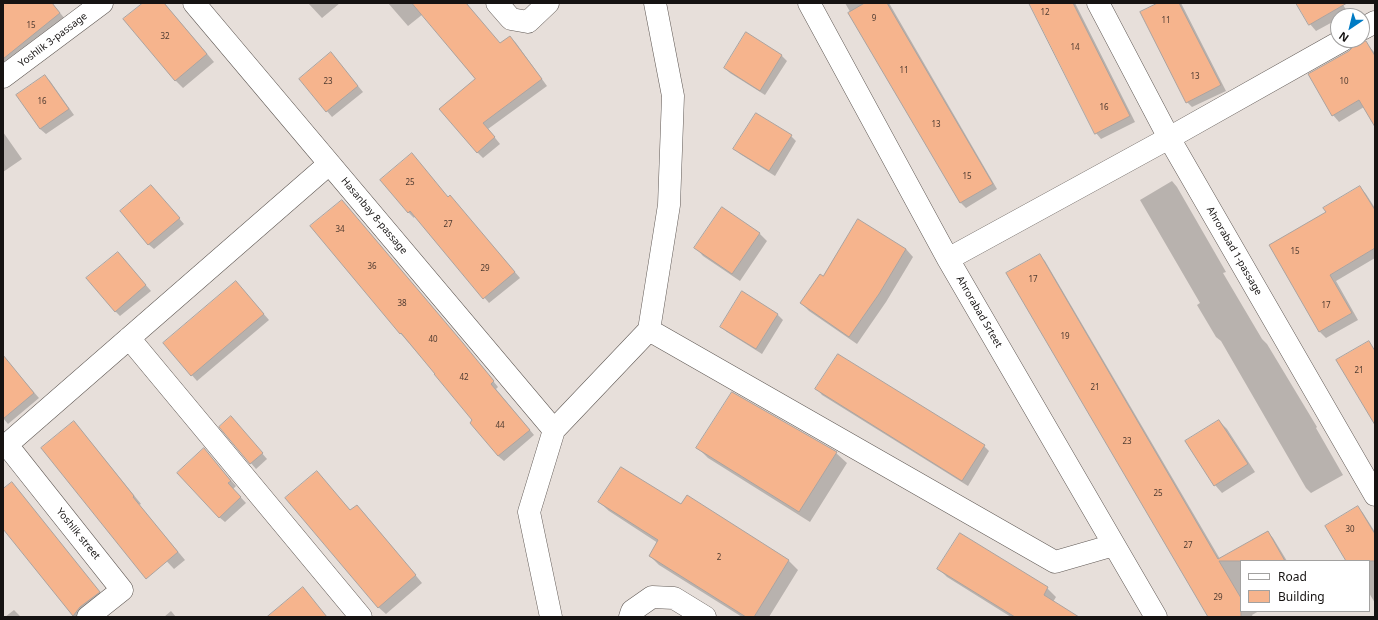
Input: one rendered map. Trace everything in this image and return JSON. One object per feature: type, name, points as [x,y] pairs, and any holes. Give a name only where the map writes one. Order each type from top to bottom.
[{"type":"street","name":"Yoshlik 3-passage","points":[[3,77],[102,3]]},
{"type":"street","name":"Hasanbay 8-passage","points":[[194,3],[554,430]]},
{"type":"street","points":[[497,3],[511,19],[528,22],[548,3]]},
{"type":"street","points":[[550,617],[529,512],[554,430],[649,330],[669,205],[672,96],[655,3]]},
{"type":"street","name":"Ahrorabad Srteet","points":[[809,3],[948,259],[1156,617]]},
{"type":"street","name":"Ahrorabad 1-passage","points":[[1098,3],[1169,138],[1375,495]]},
{"type":"street","points":[[948,259],[1169,138],[1330,47]]},
{"type":"street","points":[[5,446],[330,164]]},
{"type":"street","points":[[649,330],[1054,562],[1114,545]]},
{"type":"street","points":[[129,338],[361,617]]},
{"type":"street","name":"Yoshlik street","points":[[5,446],[122,590],[88,617]]},
{"type":"street","points":[[630,617],[632,611],[652,597],[674,598],[705,617]]},
{"type":"building","points":[[3,3],[52,3],[60,13],[3,59]]},
{"type":"building","points":[[143,3],[164,3],[207,54],[175,81],[123,19]]},
{"type":"building","points":[[412,3],[466,3],[500,43],[510,36],[542,79],[483,123],[495,137],[477,153],[439,109],[475,79]]},
{"type":"building","points":[[865,3],[887,3],[993,184],[960,203],[848,13]]},
{"type":"building","points":[[1029,3],[1073,3],[1130,116],[1095,134]]},
{"type":"building","points":[[1158,3],[1179,3],[1221,85],[1186,103],[1140,12]]},
{"type":"building","points":[[1296,3],[1347,3],[1338,8],[1330,8],[1330,13],[1309,25]]},
{"type":"building","points":[[746,32],[782,55],[760,91],[724,68]]},
{"type":"building","points":[[1352,48],[1370,48],[1375,56],[1375,127],[1359,100],[1332,116],[1308,74]]},
{"type":"building","points":[[331,52],[358,86],[326,112],[299,79]]},
{"type":"building","points":[[45,75],[69,109],[40,129],[16,95]]},
{"type":"building","points":[[756,113],[792,135],[769,171],[733,149]]},
{"type":"building","points":[[412,153],[448,197],[450,195],[515,272],[483,299],[410,211],[408,213],[380,180]]},
{"type":"building","points":[[151,185],[180,218],[148,245],[120,211]]},
{"type":"building","points":[[1360,186],[1375,210],[1375,248],[1330,275],[1352,313],[1319,332],[1269,245],[1326,212],[1323,208]]},
{"type":"building","points":[[342,200],[463,343],[494,381],[491,384],[530,430],[498,456],[470,423],[472,420],[435,374],[310,226]]},
{"type":"building","points":[[722,207],[760,233],[732,274],[694,248]]},
{"type":"building","points":[[858,219],[906,249],[879,294],[849,337],[800,303],[820,274],[823,276]]},
{"type":"building","points":[[118,252],[146,285],[115,312],[86,278]]},
{"type":"building","points":[[1040,254],[1218,559],[1268,531],[1284,560],[1219,561],[1240,596],[1241,617],[1208,617],[1006,273]]},
{"type":"building","points":[[236,281],[264,314],[191,376],[163,343]]},
{"type":"building","points":[[742,291],[778,314],[756,349],[720,327]]},
{"type":"building","points":[[1369,341],[1375,351],[1375,425],[1336,360]]},
{"type":"building","points":[[838,354],[985,445],[962,481],[815,389]]},
{"type":"building","points":[[3,355],[34,393],[3,419]]},
{"type":"building","points":[[732,392],[837,452],[799,512],[696,448]]},
{"type":"building","points":[[231,416],[263,453],[250,464],[219,427]]},
{"type":"building","points":[[1219,420],[1248,464],[1214,486],[1185,441]]},
{"type":"building","points":[[74,421],[178,552],[146,579],[41,448]]},
{"type":"building","points":[[204,448],[231,481],[228,483],[241,497],[219,518],[177,473]]},
{"type":"building","points":[[621,467],[681,504],[687,495],[789,560],[754,617],[746,617],[649,556],[658,540],[598,502]]},
{"type":"building","points":[[317,471],[350,510],[357,505],[416,575],[378,608],[285,498]]},
{"type":"building","points":[[12,482],[100,592],[80,607],[73,616],[3,529],[3,489]]},
{"type":"building","points":[[1358,506],[1375,534],[1375,561],[1345,560],[1325,526]]},
{"type":"building","points":[[960,533],[1048,587],[1044,595],[1079,617],[1015,617],[937,569]]},
{"type":"building","points":[[303,587],[327,617],[267,617]]}]
